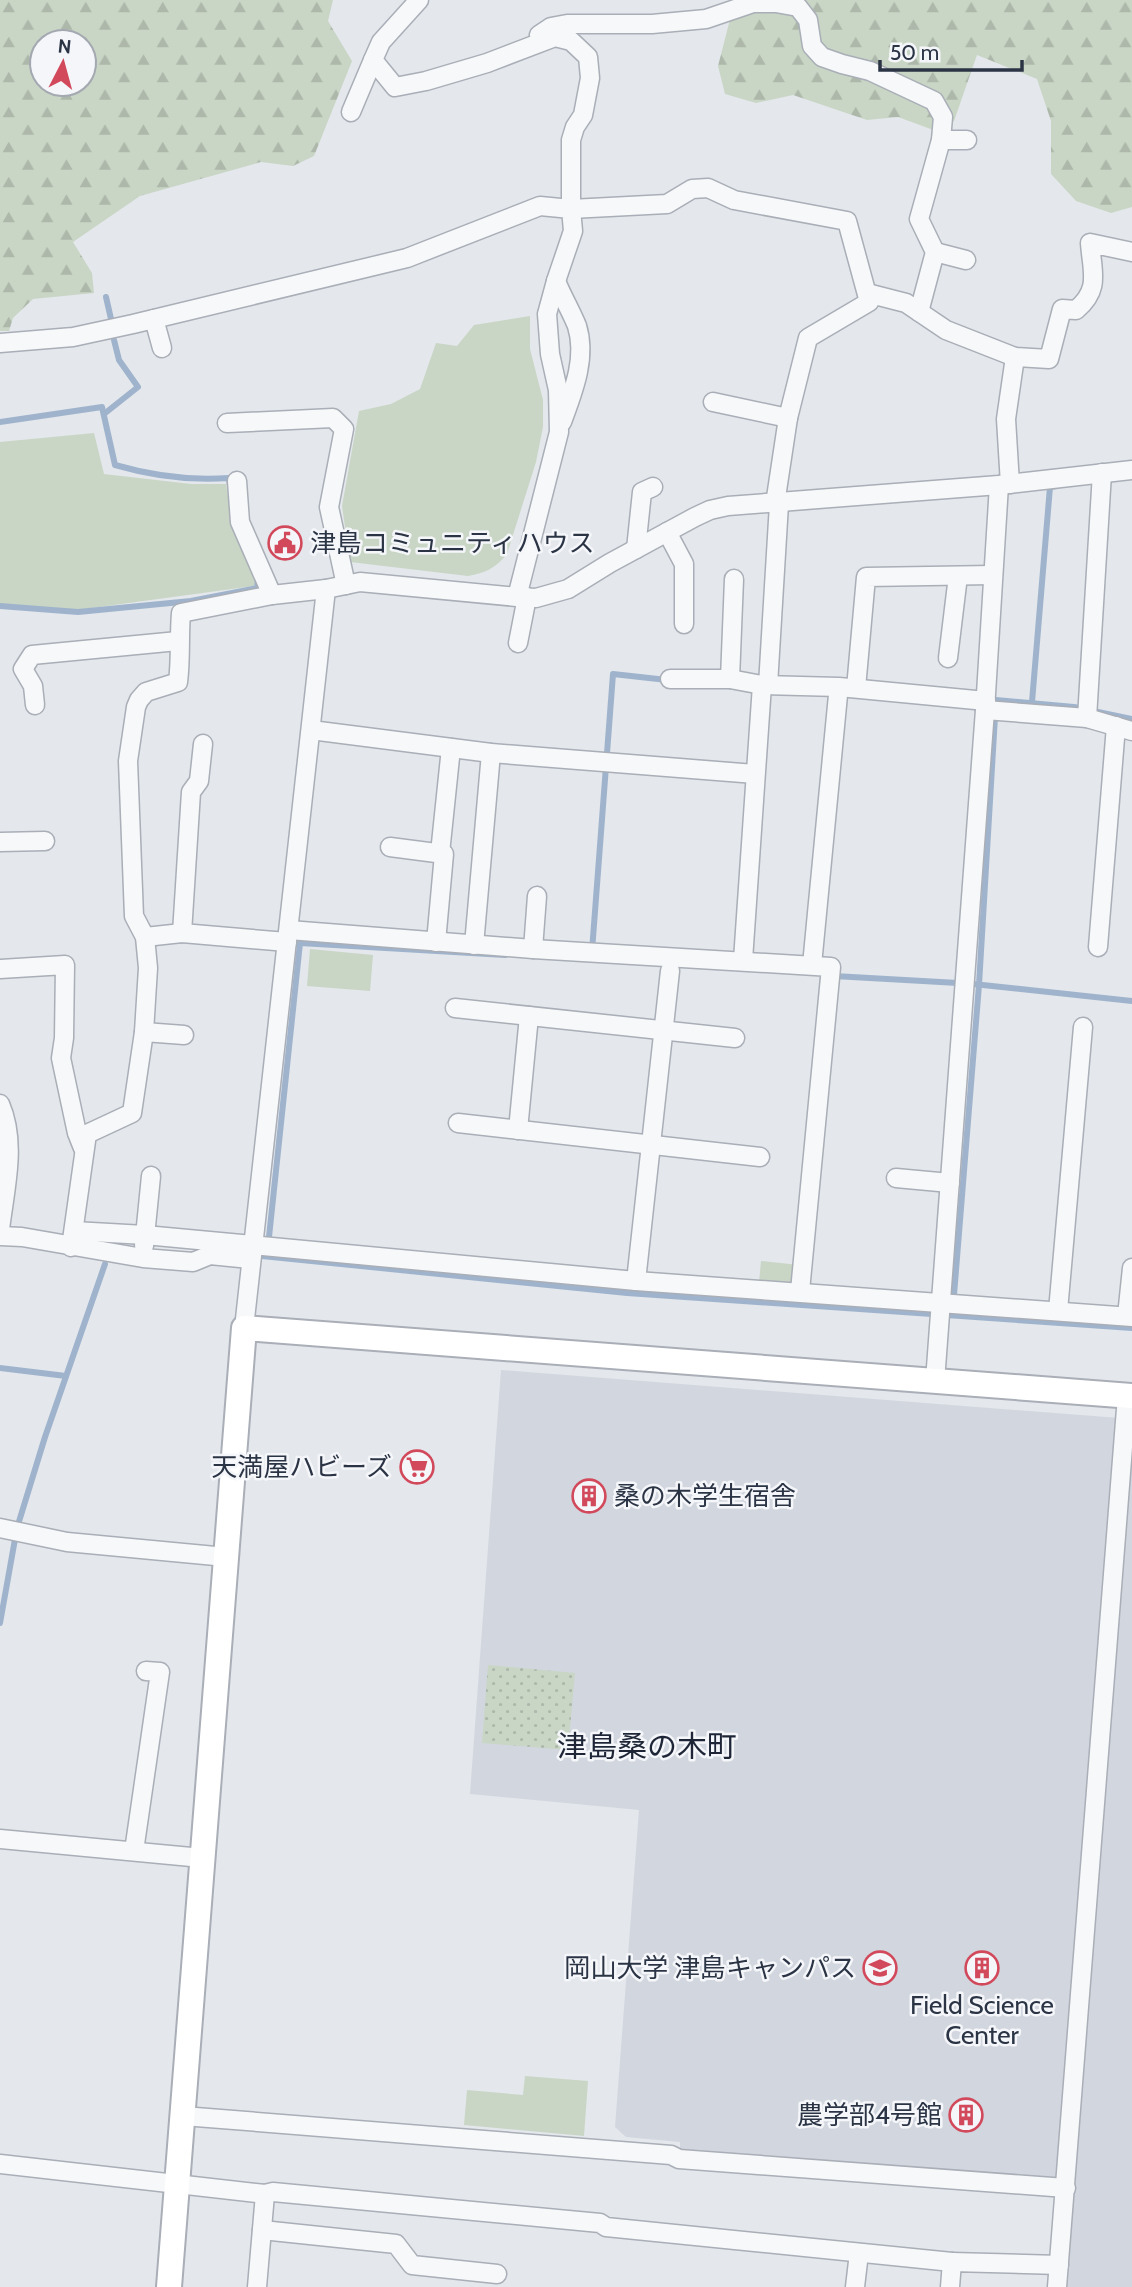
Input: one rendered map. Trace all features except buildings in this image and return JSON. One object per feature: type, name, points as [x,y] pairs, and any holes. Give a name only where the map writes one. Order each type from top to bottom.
[{"type":"street","points":[[351,111],[381,42],[419,0]]},
{"type":"street","points":[[504,56],[551,27],[706,19],[753,4],[798,7],[808,20],[812,46],[822,57],[870,71],[934,101],[943,117],[941,140],[919,219],[935,252],[919,312]]},
{"type":"street","points":[[373,60],[395,87],[426,81],[555,37],[571,41],[588,57],[590,78],[583,115],[571,140],[573,231],[547,314],[550,354],[558,390],[559,432]]},
{"type":"street","points":[[941,140],[967,140]]},
{"type":"street","points":[[0,343],[73,337],[407,258],[540,206],[571,209],[667,204],[692,189],[708,188],[734,200],[847,220],[869,302],[807,338],[788,418],[777,504],[743,960]]},
{"type":"street","points":[[866,293],[906,303],[946,330],[1016,357],[1049,359],[1062,309],[1076,310],[1087,301],[1094,288],[1090,243],[1132,252]]},
{"type":"street","points":[[935,252],[966,260]]},
{"type":"street","points":[[518,643],[522,597],[559,432],[577,383],[581,352],[577,327],[556,281]]},
{"type":"street","points":[[153,319],[162,348]]},
{"type":"street","points":[[935,1381],[990,708],[992,575],[1005,485],[1006,419],[1016,357]]},
{"type":"street","points":[[713,402],[788,418]]},
{"type":"street","points":[[227,424],[333,418],[344,429],[330,507],[346,585]]},
{"type":"street","points":[[72,1239],[87,1134],[132,1113],[144,1032],[148,968],[145,937],[134,916],[128,761],[139,700],[146,692],[178,682],[182,655],[178,641],[181,613],[272,595],[360,582],[536,598],[568,589],[667,532],[710,510],[728,506],[1102,477],[1132,470]]},
{"type":"street","points":[[1087,712],[1102,477]]},
{"type":"street","points":[[237,481],[240,522],[272,595]]},
{"type":"street","points":[[636,549],[642,492],[653,487]]},
{"type":"street","points":[[667,532],[684,564],[684,624]]},
{"type":"street","points":[[856,688],[866,577],[992,575]]},
{"type":"street","points":[[948,658],[958,576]]},
{"type":"street","points":[[730,679],[734,579]]},
{"type":"street","points":[[169,2287],[244,1328],[260,1249],[288,936],[326,589]]},
{"type":"street","points":[[34,705],[33,686],[23,669],[32,655],[178,641]]},
{"type":"street","points":[[670,679],[730,679],[763,688],[856,688],[990,708],[1087,712],[1124,728],[1097,947]]},
{"type":"street","points":[[812,965],[838,695]]},
{"type":"street","points":[[311,730],[491,753],[755,774]]},
{"type":"street","points":[[182,933],[191,792],[199,781],[203,744]]},
{"type":"street","points":[[440,853],[451,748]]},
{"type":"street","points":[[474,945],[491,753]]},
{"type":"street","points":[[0,842],[45,841]]},
{"type":"street","points":[[390,847],[444,853],[436,942]]},
{"type":"street","points":[[533,949],[537,896]]},
{"type":"street","points":[[145,937],[182,933],[436,942],[831,967],[800,1291]]},
{"type":"street","points":[[0,969],[65,965],[64,1038],[61,1058],[83,1149]]},
{"type":"street","points":[[636,1281],[670,971]]},
{"type":"street","points":[[455,1008],[735,1038]]},
{"type":"street","points":[[518,1130],[529,1016]]},
{"type":"street","points":[[1058,1311],[1083,1027]]},
{"type":"street","points":[[144,1032],[184,1035]]},
{"type":"street","points":[[0,1104],[4,1113],[4,1139],[9,1153],[0,1229]]},
{"type":"street","points":[[458,1123],[761,1157]]},
{"type":"street","points":[[143,1258],[151,1176]]},
{"type":"street","points":[[896,1178],[950,1183]]},
{"type":"street","points":[[0,1236],[72,1239],[145,1235],[260,1249],[636,1281],[800,1291],[940,1311],[1058,1311],[1130,1317],[1132,1268]]},
{"type":"street","points":[[72,1239],[143,1258],[194,1262],[210,1255],[260,1249]]},
{"type":"street","points":[[244,1328],[1129,1396],[1057,2287]]},
{"type":"street","points":[[11,1531],[67,1542],[226,1557]]},
{"type":"street","points":[[134,1851],[142,1748],[160,1672],[146,1671]]},
{"type":"street","points":[[0,1839],[202,1858]]},
{"type":"street","points":[[183,2116],[671,2155],[678,2159],[1066,2188]]},
{"type":"street","points":[[0,2164],[265,2194],[273,2192],[600,2223],[606,2227],[952,2262],[1059,2265]]},
{"type":"street","points":[[257,2287],[265,2194]]},
{"type":"street","points":[[262,2230],[396,2244],[412,2265],[498,2274]]},
{"type":"street","points":[[855,2287],[859,2253]]},
{"type":"street","points":[[950,2287],[952,2262]]},
{"type":"shaded area","name":"岡山大学 津島キャンパス","points":[[501,1370],[1132,1419],[1132,2287],[1063,2287],[1070,2184],[680,2150],[680,2142],[626,2137],[615,2127],[639,1810],[470,1794]]},
{"type":"green space","points":[[0,0],[333,0],[328,21],[352,61],[314,156],[293,166],[261,162],[140,196],[73,242],[92,273],[94,293],[33,299],[13,318],[9,331],[0,331]]},
{"type":"green space","points":[[735,0],[1132,0],[1132,207],[1111,213],[1076,201],[1051,174],[1051,121],[1037,79],[977,55],[954,121],[936,131],[898,117],[867,120],[793,95],[756,103],[725,94],[718,66]]},
{"type":"green space","points":[[530,316],[530,349],[543,400],[543,427],[536,462],[507,554],[490,569],[468,576],[350,562],[342,506],[359,411],[391,404],[420,389],[436,343],[457,346],[474,325]]},
{"type":"green space","points":[[94,433],[104,474],[191,484],[226,484],[233,529],[256,581],[254,586],[77,610],[0,604],[0,442]]},
{"type":"green space","points":[[310,949],[373,955],[370,991],[307,986]]},
{"type":"green space","points":[[761,1261],[799,1265],[798,1279],[786,1286],[759,1283]]},
{"type":"green space","points":[[488,1665],[575,1673],[568,1750],[482,1743]]},
{"type":"green space","points":[[525,2076],[588,2081],[584,2136],[464,2125],[467,2090],[523,2095]]},
{"type":"waterway","points":[[106,297],[111,319]]},
{"type":"waterway","points":[[104,414],[138,387],[119,360],[114,340]]},
{"type":"waterway","points":[[0,422],[102,407],[115,465],[171,477],[229,478],[230,486]]},
{"type":"waterway","points":[[1032,702],[1050,487],[1057,486]]},
{"type":"waterway","points":[[0,606],[78,612],[191,601],[257,588],[258,579]]},
{"type":"waterway","points":[[592,951],[613,674],[667,680]]},
{"type":"waterway","points":[[954,1295],[979,985],[996,700],[1074,707],[1132,719]]},
{"type":"waterway","points":[[267,1256],[300,943],[505,955]]},
{"type":"waterway","points":[[834,976],[958,983]]},
{"type":"waterway","points":[[973,984],[1132,1001]]},
{"type":"waterway","points":[[262,1256],[627,1293],[1132,1328]]},
{"type":"waterway","points":[[0,1623],[17,1528],[45,1437],[105,1264]]},
{"type":"waterway","points":[[0,1368],[66,1376]]},
{"type":"place","name":"津島コミュニティハウス","points":[[285,543]]},
{"type":"place","name":"天満屋ハビーズ","points":[[417,1467]]},
{"type":"place","name":"桑の木学生宿舎","points":[[589,1496]]},
{"type":"place","name":"岡山大学 津島キャンパス","points":[[880,1968]]},
{"type":"place","name":"Field Science Center","points":[[982,1968]]},
{"type":"place","name":"農学部4号館","points":[[966,2115]]},
{"type":"district","name":"津島桑の木町","points":[[647,1747]]}]
